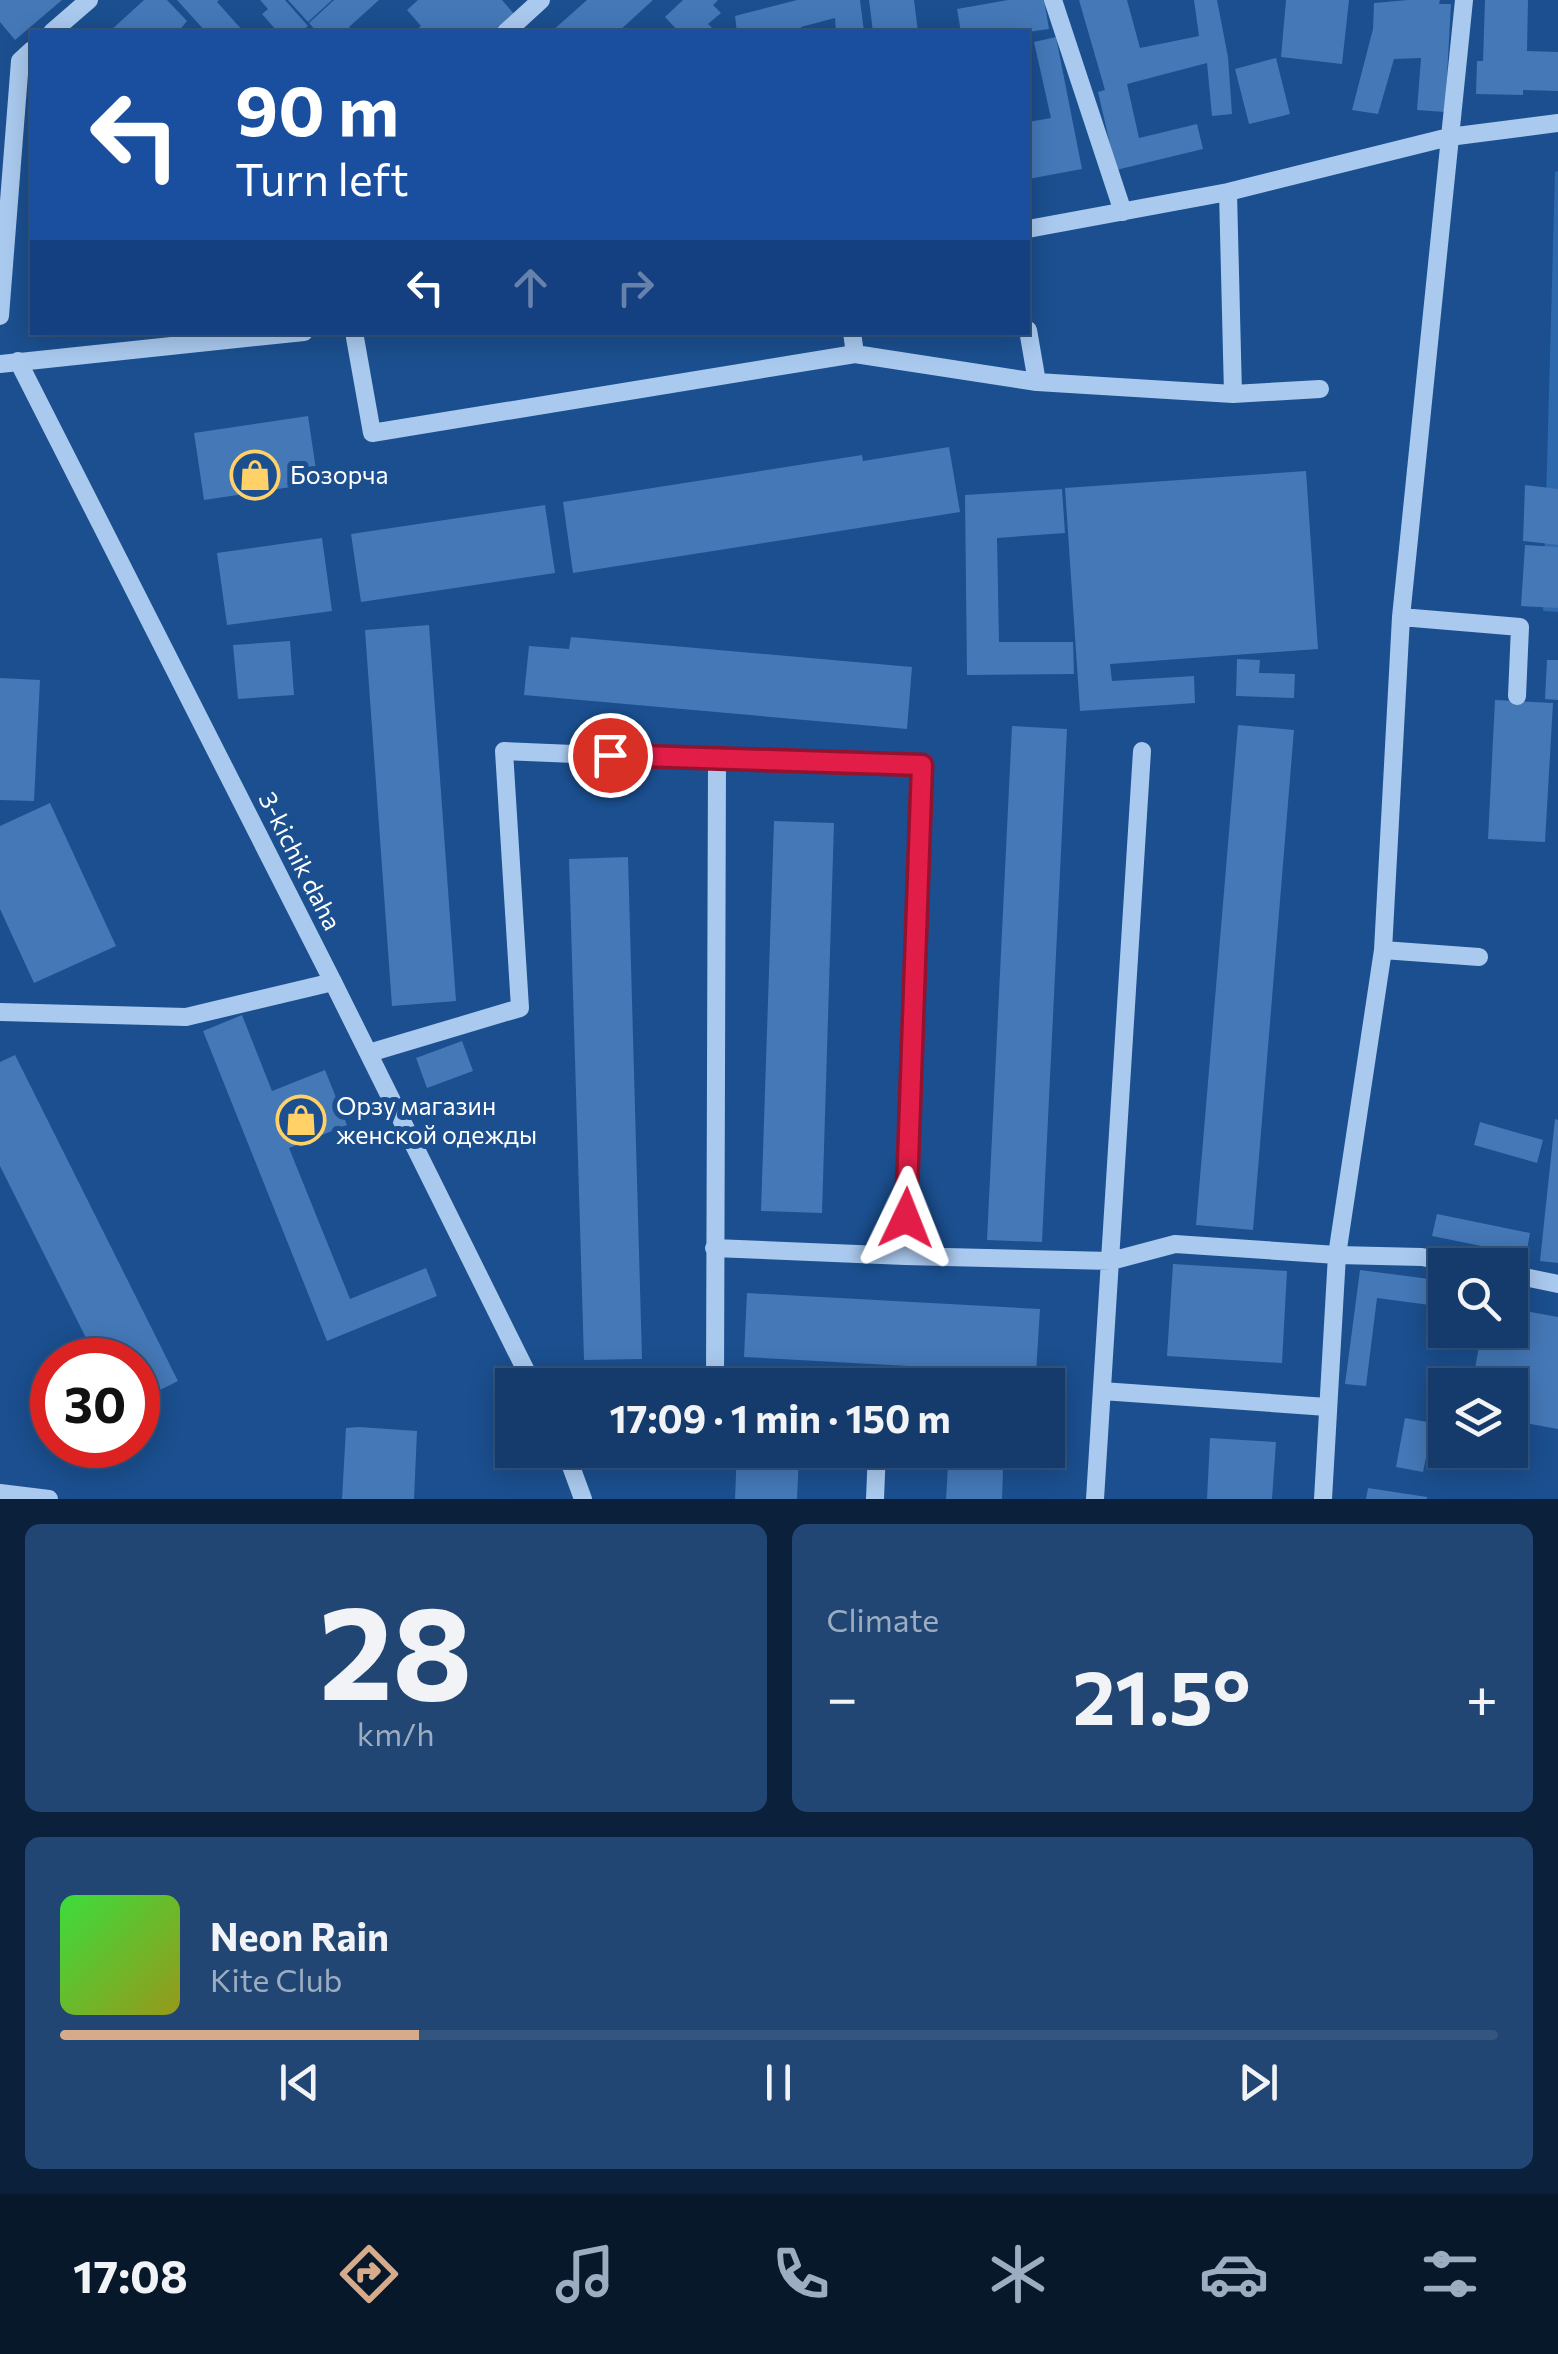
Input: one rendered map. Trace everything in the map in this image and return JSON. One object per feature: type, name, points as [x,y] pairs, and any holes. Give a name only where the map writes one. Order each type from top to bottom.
[{"type":"street","points":[[54,30],[89,0]]},
{"type":"street","points":[[508,30],[541,0]]},
{"type":"street","points":[[1053,0],[1123,212]]},
{"type":"street","points":[[1323,1499],[1337,1255],[1382,950],[1400,617],[1464,0]]},
{"type":"street","points":[[0,316],[20,61],[30,52]]},
{"type":"street","points":[[1030,229],[1228,192],[1450,137],[1558,123]]},
{"type":"street","points":[[1228,192],[1233,394]]},
{"type":"street","points":[[355,335],[372,434],[855,354],[1037,382],[1233,394],[1320,389]]},
{"type":"street","points":[[852,335],[855,354]]},
{"type":"street","points":[[1029,335],[1037,382]]},
{"type":"street","points":[[9,362],[239,336]]},
{"type":"street","name":"3-kichik daha","points":[[9,362],[333,982],[525,1368]]},
{"type":"street","points":[[1400,617],[1520,626],[1516,696]]},
{"type":"street","points":[[369,1053],[520,1008],[504,750],[922,765],[905,1256]]},
{"type":"street","points":[[1095,1499],[1142,751]]},
{"type":"street","points":[[715,1368],[717,760]]},
{"type":"street","points":[[1382,950],[1479,957]]},
{"type":"street","points":[[0,1012],[186,1017],[333,982]]},
{"type":"street","points":[[714,1248],[1110,1261],[1175,1244],[1428,1258]]},
{"type":"street","points":[[1528,1278],[1558,1284]]},
{"type":"street","points":[[1102,1392],[1327,1407]]},
{"type":"street","points":[[573,1468],[583,1499]]},
{"type":"street","points":[[876,1499],[877,1468]]},
{"type":"street","points":[[0,1493],[48,1499]]},
{"type":"shaded area","points":[[1558,171],[1558,612],[1543,611]]},
{"type":"building","points":[[0,0],[62,0],[15,40],[0,22]]},
{"type":"building","points":[[144,0],[167,0],[187,21],[180,30],[111,30]]},
{"type":"building","points":[[177,0],[219,0],[242,30],[204,30]]},
{"type":"building","points":[[260,0],[285,0],[308,26],[303,30],[276,30],[262,14],[268,9]]},
{"type":"building","points":[[288,0],[332,0],[308,22]]},
{"type":"building","points":[[334,0],[379,0],[349,27],[353,30],[315,30],[309,23]]},
{"type":"building","points":[[418,0],[502,0],[515,15],[497,30],[416,30],[421,26],[407,10]]},
{"type":"building","points":[[587,0],[653,0],[620,30],[553,30]]},
{"type":"building","points":[[683,0],[718,0],[713,5],[721,13],[708,24],[714,30],[677,30],[665,17]]},
{"type":"building","points":[[797,0],[860,0],[864,30],[836,30],[835,18],[801,27],[802,30],[737,30],[735,16]]},
{"type":"building","points":[[869,0],[914,0],[918,30],[873,30]]},
{"type":"building","points":[[1008,0],[1044,0],[1049,29],[961,30],[957,9]]},
{"type":"building","points":[[1079,0],[1127,0],[1140,48],[1199,36],[1194,0],[1217,0],[1228,57],[1232,114],[1212,116],[1207,63],[1127,84],[1139,138],[1197,124],[1203,149],[1116,170],[1098,92],[1105,90]]},
{"type":"building","points":[[1286,0],[1349,0],[1342,64],[1281,57]]},
{"type":"building","points":[[1408,0],[1451,4],[1445,112],[1417,110],[1421,58],[1394,59],[1378,114],[1352,110],[1373,29],[1374,3]]},
{"type":"building","points":[[1485,0],[1528,0],[1527,51],[1558,52],[1558,91],[1476,94],[1477,61],[1483,61]]},
{"type":"building","points":[[1056,37],[1082,169],[1030,179],[1030,122],[1051,118],[1034,42]]},
{"type":"building","points":[[1276,58],[1290,114],[1249,124],[1235,69]]},
{"type":"building","points":[[308,416],[318,483],[204,500],[194,433]]},
{"type":"building","points":[[949,447],[960,512],[573,573],[563,502],[862,455],[863,461]]},
{"type":"building","points":[[1306,471],[1318,649],[1110,664],[1112,681],[1194,676],[1195,703],[1080,711],[1065,488]]},
{"type":"building","points":[[1525,485],[1558,489],[1558,545],[1523,541]]},
{"type":"building","points":[[1062,489],[1065,533],[997,538],[999,642],[1073,642],[1074,674],[967,675],[965,495]]},
{"type":"building","points":[[545,505],[555,573],[361,602],[351,534]]},
{"type":"building","points":[[322,538],[332,611],[227,625],[217,553]]},
{"type":"building","points":[[1525,545],[1558,547],[1558,608],[1521,606]]},
{"type":"building","points":[[429,625],[456,1001],[392,1006],[365,630]]},
{"type":"building","points":[[571,637],[912,667],[907,729],[524,695],[529,646],[569,649]]},
{"type":"building","points":[[290,641],[294,695],[238,699],[233,645]]},
{"type":"building","points":[[1237,659],[1260,660],[1259,673],[1295,674],[1294,698],[1236,696]]},
{"type":"building","points":[[1547,660],[1558,660],[1558,700],[1545,699]]},
{"type":"building","points":[[0,678],[40,680],[34,801],[0,800]]},
{"type":"building","points":[[1495,700],[1553,703],[1545,842],[1488,839]]},
{"type":"building","points":[[1238,725],[1294,730],[1253,1230],[1196,1225]]},
{"type":"building","points":[[1012,726],[1067,729],[1042,1242],[987,1240]]},
{"type":"building","points":[[50,803],[116,946],[34,983],[0,909],[0,826]]},
{"type":"building","points":[[774,821],[834,823],[822,1213],[761,1211]]},
{"type":"building","points":[[628,857],[642,1359],[584,1360],[569,859]]},
{"type":"building","points":[[242,1015],[272,1091],[325,1070],[347,1125],[289,1148],[350,1299],[426,1268],[437,1296],[327,1341],[203,1031]]},
{"type":"building","points":[[462,1041],[473,1071],[427,1088],[416,1058]]},
{"type":"building","points":[[15,1055],[156,1338],[86,1338],[0,1166],[0,1062]]},
{"type":"building","points":[[1555,1119],[1558,1120],[1558,1263],[1540,1261]]},
{"type":"building","points":[[1480,1122],[1543,1140],[1537,1163],[1474,1145]]},
{"type":"building","points":[[1437,1214],[1530,1233],[1527,1248],[1491,1248],[1432,1236]]},
{"type":"building","points":[[1173,1264],[1287,1271],[1282,1363],[1167,1356]]},
{"type":"building","points":[[1360,1270],[1428,1279],[1428,1305],[1377,1298],[1366,1386],[1345,1384]]},
{"type":"building","points":[[747,1293],[1040,1309],[1036,1368],[945,1368],[744,1357]]},
{"type":"building","points":[[1528,1311],[1558,1317],[1558,1429],[1528,1423],[1528,1368],[1475,1368],[1479,1348],[1528,1348]]},
{"type":"building","points":[[160,1345],[178,1381],[160,1390]]},
{"type":"building","points":[[1405,1418],[1428,1422],[1423,1472],[1396,1467]]},
{"type":"building","points":[[346,1428],[417,1431],[414,1499],[342,1499]]},
{"type":"building","points":[[1210,1438],[1276,1442],[1272,1499],[1207,1499]]},
{"type":"building","points":[[736,1468],[798,1468],[797,1499],[735,1499]]},
{"type":"building","points":[[948,1468],[1003,1469],[1002,1499],[946,1499]]},
{"type":"building","points":[[1368,1488],[1427,1497],[1427,1499],[1366,1499]]},
{"type":"place","name":"Бозорча","points":[[255,475]]},
{"type":"place","name":"Орзу магазин женской одежды","points":[[301,1120]]},
{"type":"route","points":[[610,755],[922,765],[906,1218]]}]
